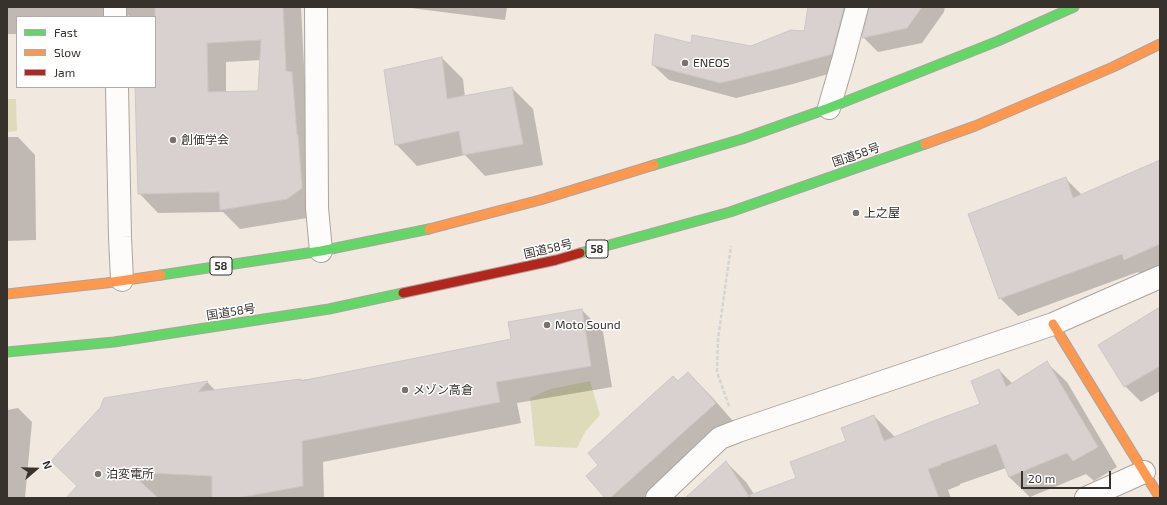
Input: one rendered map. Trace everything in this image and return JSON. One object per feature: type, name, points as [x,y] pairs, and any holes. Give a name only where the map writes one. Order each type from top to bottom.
[{"type":"main road","name":"58","points":[[7,294],[122,280],[321,251],[433,228],[540,200],[742,139],[829,108],[998,41],[1074,7]]},
{"type":"main road","name":"国道58号","points":[[7,352],[114,342],[329,309],[556,260],[730,212],[968,128],[1113,66],[1160,44]]},
{"type":"main road","points":[[1053,324],[1160,498]]},
{"type":"street","points":[[316,7],[317,208],[321,251]]},
{"type":"street","points":[[829,108],[857,7]]},
{"type":"street","points":[[117,88],[122,280]]},
{"type":"street","points":[[657,498],[720,438],[1053,324],[1160,277]]},
{"type":"street","points":[[1086,498],[1144,472]]},
{"type":"path","points":[[731,246],[718,339],[717,372],[738,431]]},
{"type":"shaded area","points":[[7,99],[16,99],[17,131],[7,132]]},
{"type":"shaded area","points":[[590,381],[600,415],[585,432],[577,448],[535,446],[530,398],[550,389]]},
{"type":"building","points":[[155,7],[283,7],[286,71],[292,72],[302,188],[287,199],[220,210],[219,192],[138,194],[135,88],[156,88]],"holes":[[[261,40],[258,91],[208,92],[207,43]]]},
{"type":"building","points":[[808,7],[844,7],[832,54],[720,83],[652,65],[655,34],[691,43],[692,35],[751,46],[791,30],[804,31]]},
{"type":"building","points":[[869,7],[922,7],[907,28],[862,38]]},
{"type":"building","points":[[442,57],[447,99],[512,87],[523,144],[463,155],[459,131],[395,145],[384,70]]},
{"type":"building","points":[[1160,160],[1160,244],[1124,260],[1122,254],[999,299],[968,214],[1066,177],[1073,198]]},
{"type":"building","points":[[1160,307],[1160,366],[1124,387],[1098,345]]},
{"type":"building","points":[[582,309],[591,366],[496,382],[500,402],[302,441],[303,486],[237,498],[212,498],[212,476],[130,472],[158,498],[66,498],[77,486],[51,461],[100,408],[104,398],[208,381],[198,392],[301,379],[301,381],[511,339],[508,322]]},
{"type":"building","points":[[1047,361],[1098,447],[1073,461],[1067,453],[1009,477],[996,444],[928,469],[939,498],[750,498],[750,495],[796,478],[790,462],[846,441],[841,428],[874,415],[884,441],[980,404],[971,381],[999,369],[1006,387]]},
{"type":"building","points":[[688,372],[716,403],[610,498],[605,498],[586,476],[598,465],[588,453],[673,376],[678,381]]},
{"type":"building","points":[[726,461],[750,498],[685,498]]},
{"type":"traffic: fast","points":[[654,165],[742,139],[829,108],[998,41],[1074,7]]},
{"type":"traffic: fast","points":[[580,253],[730,212],[925,144]]},
{"type":"traffic: fast","points":[[161,275],[321,251],[429,229]]},
{"type":"traffic: fast","points":[[7,352],[114,342],[329,309],[403,293]]},
{"type":"traffic: slow","points":[[925,144],[975,126],[1113,67],[1160,44]]},
{"type":"traffic: slow","points":[[429,229],[540,200],[654,165]]},
{"type":"traffic: slow","points":[[7,294],[106,283],[161,275]]},
{"type":"traffic: slow","points":[[1053,324],[1160,498]]},
{"type":"traffic: jam","points":[[403,293],[556,260],[580,253]]},
{"type":"place","name":"ENEOS","points":[[685,63]]},
{"type":"place","name":"創価学会","points":[[173,140]]},
{"type":"place","name":"上之屋","points":[[856,213]]},
{"type":"place","name":"Moto Sound","points":[[547,325]]},
{"type":"place","name":"メゾン高倉","points":[[405,390]]},
{"type":"place","name":"泊変電所","points":[[98,474]]}]
